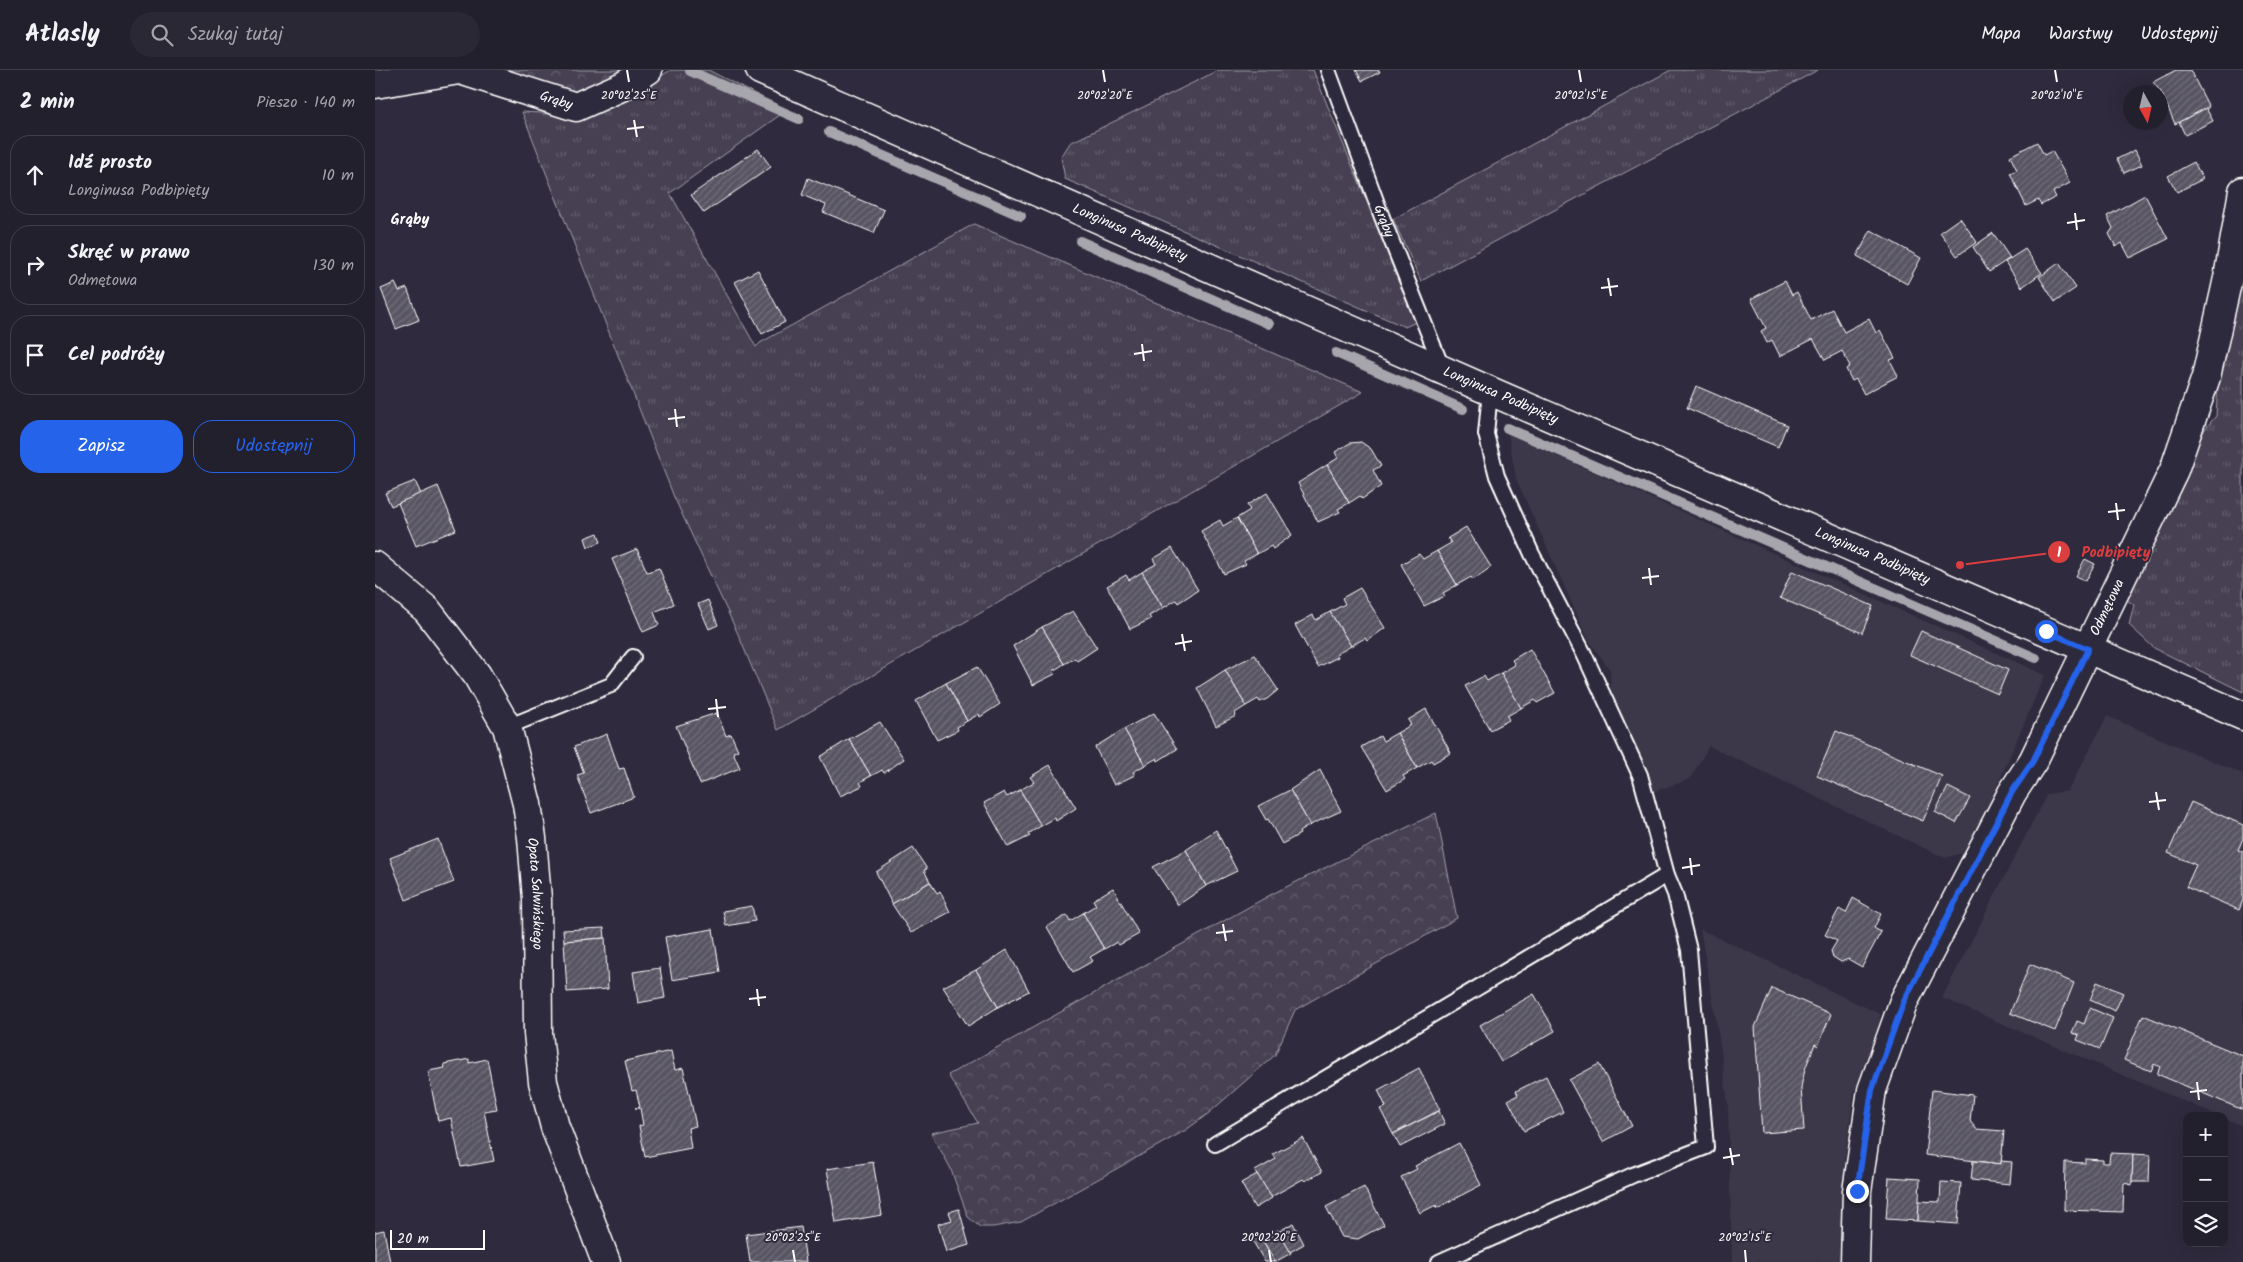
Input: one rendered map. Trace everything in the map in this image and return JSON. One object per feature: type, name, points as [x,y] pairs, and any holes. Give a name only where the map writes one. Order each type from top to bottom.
[{"type":"street","name":"Grąby","points":[[375,84],[459,70],[576,107],[623,86],[648,70]]},
{"type":"street","name":"Longinusa Podbipięty","points":[[760,70],[1491,391],[2243,716]]},
{"type":"street","name":"Odmętowa","points":[[1855,1262],[1857,1191],[1872,1090],[1904,1001],[2012,792],[2033,761],[2174,470],[2206,377],[2228,278],[2243,191]]},
{"type":"street","name":"Opata Salwińskiego","points":[[375,566],[427,610],[477,674],[507,727],[527,804],[532,838],[537,899],[538,1033],[543,1082],[555,1126],[606,1262]]},
{"type":"lane","name":"Grąby","points":[[1328,70],[1382,218],[1444,370]]},
{"type":"lane","points":[[1439,1262],[1633,1174],[1706,1147],[1689,950],[1675,894],[1667,875],[1640,775],[1584,654],[1532,554],[1497,476],[1486,434],[1491,391]]},
{"type":"lane","points":[[507,727],[611,685],[633,658]]},
{"type":"lane","points":[[1215,1144],[1667,875]]},
{"type":"shaded area","points":[[1508,434],[2045,675],[1969,851],[1945,858],[1709,746],[1690,779],[1650,793],[1611,692],[1610,670],[1589,641],[1516,479]]},
{"type":"shaded area","points":[[2107,716],[2243,774],[2243,1126],[2228,1120],[2228,1112],[2210,1112],[1942,998],[2047,794],[2068,791]]},
{"type":"shaded area","points":[[1700,929],[1880,1014],[1879,1024],[1854,1092],[1845,1157],[1844,1262],[1732,1262],[1728,1104],[1718,1031]]},
{"type":"green space","points":[[501,70],[629,70],[572,94]]},
{"type":"green space","points":[[671,70],[708,70],[787,110],[670,193],[756,347],[760,343],[974,224],[1363,392],[778,730],[738,634],[674,497],[522,112],[560,114],[606,109]]},
{"type":"green space","points":[[1219,70],[1313,70],[1416,322],[1405,327],[1065,179],[1061,157],[1070,143]]},
{"type":"green space","points":[[1671,70],[1818,70],[1421,281],[1393,219]]},
{"type":"green space","points":[[2240,283],[2243,283],[2243,692],[2154,648],[2129,625],[2134,605],[2123,597],[2132,573],[2205,429],[2216,416],[2220,350]]},
{"type":"green space","points":[[1436,813],[1457,918],[1295,1010],[1275,1055],[1209,1113],[1186,1130],[1021,1222],[993,1227],[980,1227],[968,1217],[950,1167],[931,1133],[978,1123],[948,1075],[1272,894]]},
{"type":"building","points":[[1356,70],[1379,70],[1380,72],[1362,81]]},
{"type":"building","points":[[2176,70],[2190,70],[2209,107],[2175,124],[2168,108],[2168,85],[2155,85],[2153,82]]},
{"type":"building","points":[[2206,108],[2213,121],[2185,135],[2179,122]]},
{"type":"building","points":[[2037,142],[2044,155],[2052,151],[2070,183],[2053,192],[2056,197],[2041,205],[2038,200],[2026,206],[2010,173],[2017,170],[2010,156]]},
{"type":"building","points":[[758,149],[771,167],[704,213],[691,195]]},
{"type":"building","points":[[2135,150],[2142,165],[2124,173],[2117,159]]},
{"type":"building","points":[[2194,162],[2203,179],[2177,192],[2168,176]]},
{"type":"building","points":[[808,178],[884,210],[874,233],[823,212],[826,205],[802,195]]},
{"type":"building","points":[[2145,195],[2168,239],[2130,258],[2122,243],[2116,247],[2109,234],[2113,228],[2107,216]]},
{"type":"building","points":[[1960,218],[1977,242],[1957,256],[1940,232]]},
{"type":"building","points":[[1871,230],[1921,258],[1907,284],[1857,256]]},
{"type":"building","points":[[1993,233],[2010,258],[1989,272],[1973,247]]},
{"type":"building","points":[[2025,249],[2042,273],[2022,287],[2005,262]]},
{"type":"building","points":[[2059,263],[2076,288],[2055,302],[2039,277]]},
{"type":"building","points":[[758,270],[785,322],[762,334],[735,282]]},
{"type":"building","points":[[1785,281],[1792,295],[1797,292],[1811,320],[1832,309],[1844,332],[1869,319],[1876,333],[1880,330],[1895,358],[1890,360],[1898,376],[1864,394],[1856,379],[1852,381],[1846,369],[1850,366],[1842,351],[1825,360],[1813,339],[1780,356],[1772,340],[1767,343],[1761,331],[1766,328],[1751,299]]},
{"type":"building","points":[[395,283],[399,291],[407,288],[419,320],[396,329],[381,289]]},
{"type":"building","points":[[1696,386],[1787,425],[1778,447],[1687,408]]},
{"type":"building","points":[[1361,442],[1371,449],[1381,466],[1373,470],[1381,486],[1362,499],[1360,496],[1349,503],[1327,465],[1338,458],[1335,452],[1350,443]]},
{"type":"building","points":[[1327,465],[1349,503],[1338,509],[1340,512],[1318,522],[1298,483]]},
{"type":"building","points":[[415,481],[421,494],[391,506],[385,493]]},
{"type":"building","points":[[438,486],[456,530],[416,546],[398,503]]},
{"type":"building","points":[[1267,493],[1292,535],[1273,549],[1271,546],[1257,554],[1237,518],[1250,510],[1247,505]]},
{"type":"building","points":[[1237,518],[1257,554],[1244,561],[1246,564],[1224,574],[1201,531],[1220,520],[1223,526]]},
{"type":"building","points":[[1466,527],[1491,567],[1473,580],[1471,577],[1457,585],[1437,551],[1451,543],[1448,538]]},
{"type":"building","points":[[598,533],[601,542],[588,547],[585,538]]},
{"type":"building","points":[[1172,548],[1198,590],[1178,603],[1176,600],[1163,608],[1142,572],[1156,564],[1153,559]]},
{"type":"building","points":[[637,549],[647,572],[659,568],[674,604],[654,612],[659,625],[643,632],[612,559]]},
{"type":"building","points":[[1437,551],[1457,585],[1443,593],[1445,596],[1424,606],[1401,564],[1419,554],[1423,559]]},
{"type":"building","points":[[2085,559],[2095,564],[2086,581],[2076,576]]},
{"type":"building","points":[[1792,571],[1873,606],[1862,633],[1780,598]]},
{"type":"building","points":[[1142,572],[1163,608],[1149,616],[1151,619],[1130,629],[1107,586],[1126,575],[1129,580]]},
{"type":"building","points":[[1360,588],[1385,628],[1367,641],[1365,638],[1351,646],[1330,612],[1345,604],[1342,598]]},
{"type":"building","points":[[708,600],[718,625],[709,629],[698,604]]},
{"type":"building","points":[[1073,611],[1097,648],[1077,661],[1075,658],[1064,664],[1042,627]]},
{"type":"building","points":[[1330,612],[1351,646],[1337,654],[1338,657],[1318,667],[1295,625],[1313,615],[1316,620]]},
{"type":"building","points":[[1042,627],[1064,664],[1053,671],[1055,674],[1033,685],[1013,646]]},
{"type":"building","points":[[1921,631],[2008,670],[1998,694],[1910,655]]},
{"type":"building","points":[[1530,649],[1555,693],[1537,703],[1535,700],[1521,708],[1501,673],[1515,665],[1512,660]]},
{"type":"building","points":[[1255,655],[1278,690],[1267,699],[1260,702],[1258,699],[1246,706],[1225,670]]},
{"type":"building","points":[[977,667],[1000,704],[980,717],[979,714],[967,721],[946,683]]},
{"type":"building","points":[[1225,670],[1246,706],[1235,713],[1236,716],[1216,726],[1197,688]]},
{"type":"building","points":[[1501,673],[1521,708],[1507,716],[1509,720],[1490,730],[1465,686],[1484,676],[1487,681]]},
{"type":"building","points":[[946,683],[967,721],[957,727],[958,730],[937,740],[916,701]]},
{"type":"building","points":[[1426,709],[1451,753],[1433,763],[1431,760],[1417,768],[1397,733],[1411,725],[1408,720]]},
{"type":"building","points":[[717,713],[726,736],[731,734],[738,750],[733,752],[740,768],[700,784],[676,726]]},
{"type":"building","points":[[1154,713],[1177,749],[1158,761],[1157,758],[1145,765],[1124,729]]},
{"type":"building","points":[[880,722],[904,759],[884,773],[882,770],[871,776],[849,739]]},
{"type":"building","points":[[1124,729],[1145,765],[1133,772],[1135,775],[1114,785],[1095,747]]},
{"type":"building","points":[[1836,731],[1942,776],[1923,821],[1817,776]]},
{"type":"building","points":[[1397,733],[1417,768],[1403,776],[1405,779],[1387,790],[1361,747],[1380,736],[1383,741]]},
{"type":"building","points":[[607,734],[619,769],[624,768],[634,797],[591,813],[577,775],[584,773],[574,747]]},
{"type":"building","points":[[849,739],[871,776],[860,782],[862,786],[840,796],[820,757]]},
{"type":"building","points":[[1050,765],[1076,808],[1056,821],[1055,818],[1041,826],[1020,790],[1034,782],[1030,777]]},
{"type":"building","points":[[1320,770],[1341,811],[1310,825],[1290,790]]},
{"type":"building","points":[[1948,787],[1970,798],[1956,823],[1935,812]]},
{"type":"building","points":[[1020,790],[1041,826],[1028,834],[1030,836],[1008,847],[984,803],[1004,792],[1007,797]]},
{"type":"building","points":[[1290,790],[1310,825],[1299,832],[1300,834],[1282,844],[1268,819],[1266,820],[1258,806]]},
{"type":"building","points":[[2191,802],[2243,825],[2243,838],[2238,850],[2243,852],[2243,900],[2239,910],[2186,887],[2196,865],[2168,853]]},
{"type":"building","points":[[1216,830],[1237,871],[1206,886],[1186,850]]},
{"type":"building","points":[[438,839],[454,882],[406,900],[390,858]]},
{"type":"building","points":[[913,848],[927,869],[924,870],[930,882],[892,904],[876,872]]},
{"type":"building","points":[[1186,850],[1206,886],[1178,905],[1153,867]]},
{"type":"building","points":[[930,882],[937,893],[940,891],[950,912],[911,933],[892,904]]},
{"type":"building","points":[[1113,888],[1139,934],[1119,945],[1117,942],[1104,949],[1083,913],[1096,905],[1093,900]]},
{"type":"building","points":[[1853,898],[1881,914],[1874,928],[1881,932],[1862,967],[1848,959],[1841,962],[1833,957],[1831,951],[1837,941],[1825,935],[1839,909],[1846,913]]},
{"type":"building","points":[[752,906],[755,921],[726,926],[723,911]]},
{"type":"building","points":[[1083,913],[1104,949],[1090,957],[1093,961],[1073,972],[1047,927],[1067,915],[1070,921]]},
{"type":"building","points":[[604,928],[605,938],[564,941],[563,930]]},
{"type":"building","points":[[713,929],[720,972],[672,980],[665,937]]},
{"type":"building","points":[[605,938],[608,989],[567,992],[564,941]]},
{"type":"building","points":[[1007,950],[1029,991],[998,1007],[976,970]]},
{"type":"building","points":[[2030,964],[2074,983],[2055,1031],[2010,1013]]},
{"type":"building","points":[[660,968],[665,998],[638,1003],[633,972]]},
{"type":"building","points":[[976,970],[998,1007],[968,1026],[943,987]]},
{"type":"building","points":[[2097,982],[2123,993],[2115,1011],[2090,1000]]},
{"type":"building","points":[[1772,988],[1831,1014],[1818,1046],[1815,1044],[1805,1069],[1801,1087],[1804,1130],[1762,1133],[1755,1027]]},
{"type":"building","points":[[1534,994],[1555,1031],[1501,1062],[1480,1025]]},
{"type":"building","points":[[2090,1008],[2113,1018],[2100,1049],[2077,1040],[2079,1035],[2072,1033],[2077,1021],[2084,1024]]},
{"type":"building","points":[[2143,1015],[2243,1056],[2243,1110],[2157,1074],[2160,1067],[2154,1064],[2151,1071],[2124,1060]]},
{"type":"building","points":[[671,1051],[675,1070],[683,1068],[696,1126],[688,1128],[691,1148],[645,1157],[639,1126],[643,1125],[640,1108],[635,1108],[640,1107],[636,1090],[632,1091],[625,1061]]},
{"type":"building","points":[[469,1059],[469,1063],[487,1059],[497,1109],[484,1111],[494,1161],[461,1167],[451,1118],[438,1121],[428,1071],[445,1068],[444,1064]]},
{"type":"building","points":[[1599,1064],[1632,1126],[1603,1142],[1569,1080]]},
{"type":"building","points":[[1419,1068],[1440,1110],[1393,1134],[1380,1109],[1386,1107],[1378,1090]]},
{"type":"building","points":[[1546,1076],[1563,1112],[1524,1131],[1508,1100],[1518,1095],[1516,1091]]},
{"type":"building","points":[[1932,1090],[1973,1095],[1970,1121],[1976,1129],[2004,1131],[2001,1164],[1925,1155]]},
{"type":"building","points":[[1439,1111],[1445,1124],[1400,1147],[1393,1134]]},
{"type":"building","points":[[1303,1138],[1322,1172],[1305,1181],[1303,1179],[1271,1197],[1255,1171],[1276,1159],[1273,1154]]},
{"type":"building","points":[[1459,1143],[1481,1185],[1437,1208],[1436,1205],[1420,1213],[1401,1177],[1417,1169],[1415,1166]]},
{"type":"building","points":[[2110,1153],[2133,1154],[2132,1185],[2124,1183],[2123,1212],[2064,1210],[2065,1162],[2085,1163],[2085,1159],[2103,1160],[2103,1163],[2109,1163]]},
{"type":"building","points":[[2133,1154],[2150,1155],[2149,1182],[2132,1182]]},
{"type":"building","points":[[1973,1161],[2001,1164],[2001,1161],[2012,1162],[2010,1184],[1971,1180]]},
{"type":"building","points":[[873,1162],[882,1215],[836,1223],[827,1169]]},
{"type":"building","points":[[1257,1174],[1272,1198],[1255,1208],[1241,1183]]},
{"type":"building","points":[[1889,1177],[1920,1179],[1918,1221],[1886,1219]]},
{"type":"building","points":[[1941,1182],[1961,1183],[1958,1224],[1918,1221],[1919,1201],[1940,1202]]},
{"type":"building","points":[[1364,1187],[1384,1225],[1358,1239],[1342,1237],[1326,1207]]},
{"type":"building","points":[[959,1209],[969,1245],[946,1252],[938,1224],[952,1220],[949,1212]]},
{"type":"building","points":[[1293,1223],[1304,1244],[1290,1252],[1278,1232]]},
{"type":"building","points":[[801,1227],[806,1262],[750,1262],[746,1234]]},
{"type":"building","points":[[384,1230],[390,1262],[375,1262],[375,1232]]},
{"type":"building","points":[[1278,1230],[1291,1253],[1275,1262],[1262,1239]]},
{"type":"building","points":[[1259,1234],[1275,1262],[1265,1262],[1251,1238]]},
{"type":"waterway","points":[[690,71],[799,119]]},
{"type":"waterway","points":[[829,132],[1021,216]]},
{"type":"waterway","points":[[1080,241],[1269,324]]},
{"type":"waterway","points":[[1336,353],[1463,409]]},
{"type":"waterway","points":[[1507,428],[2036,658]]},
{"type":"place","name":"Podbipięty","points":[[1960,565]]},
{"type":"district","name":"Grąby","points":[[410,220]]},
{"type":"route","points":[[1857,1191],[1872,1090],[1904,1001],[2012,792],[2033,761],[2088,649],[2046,631]]}]
